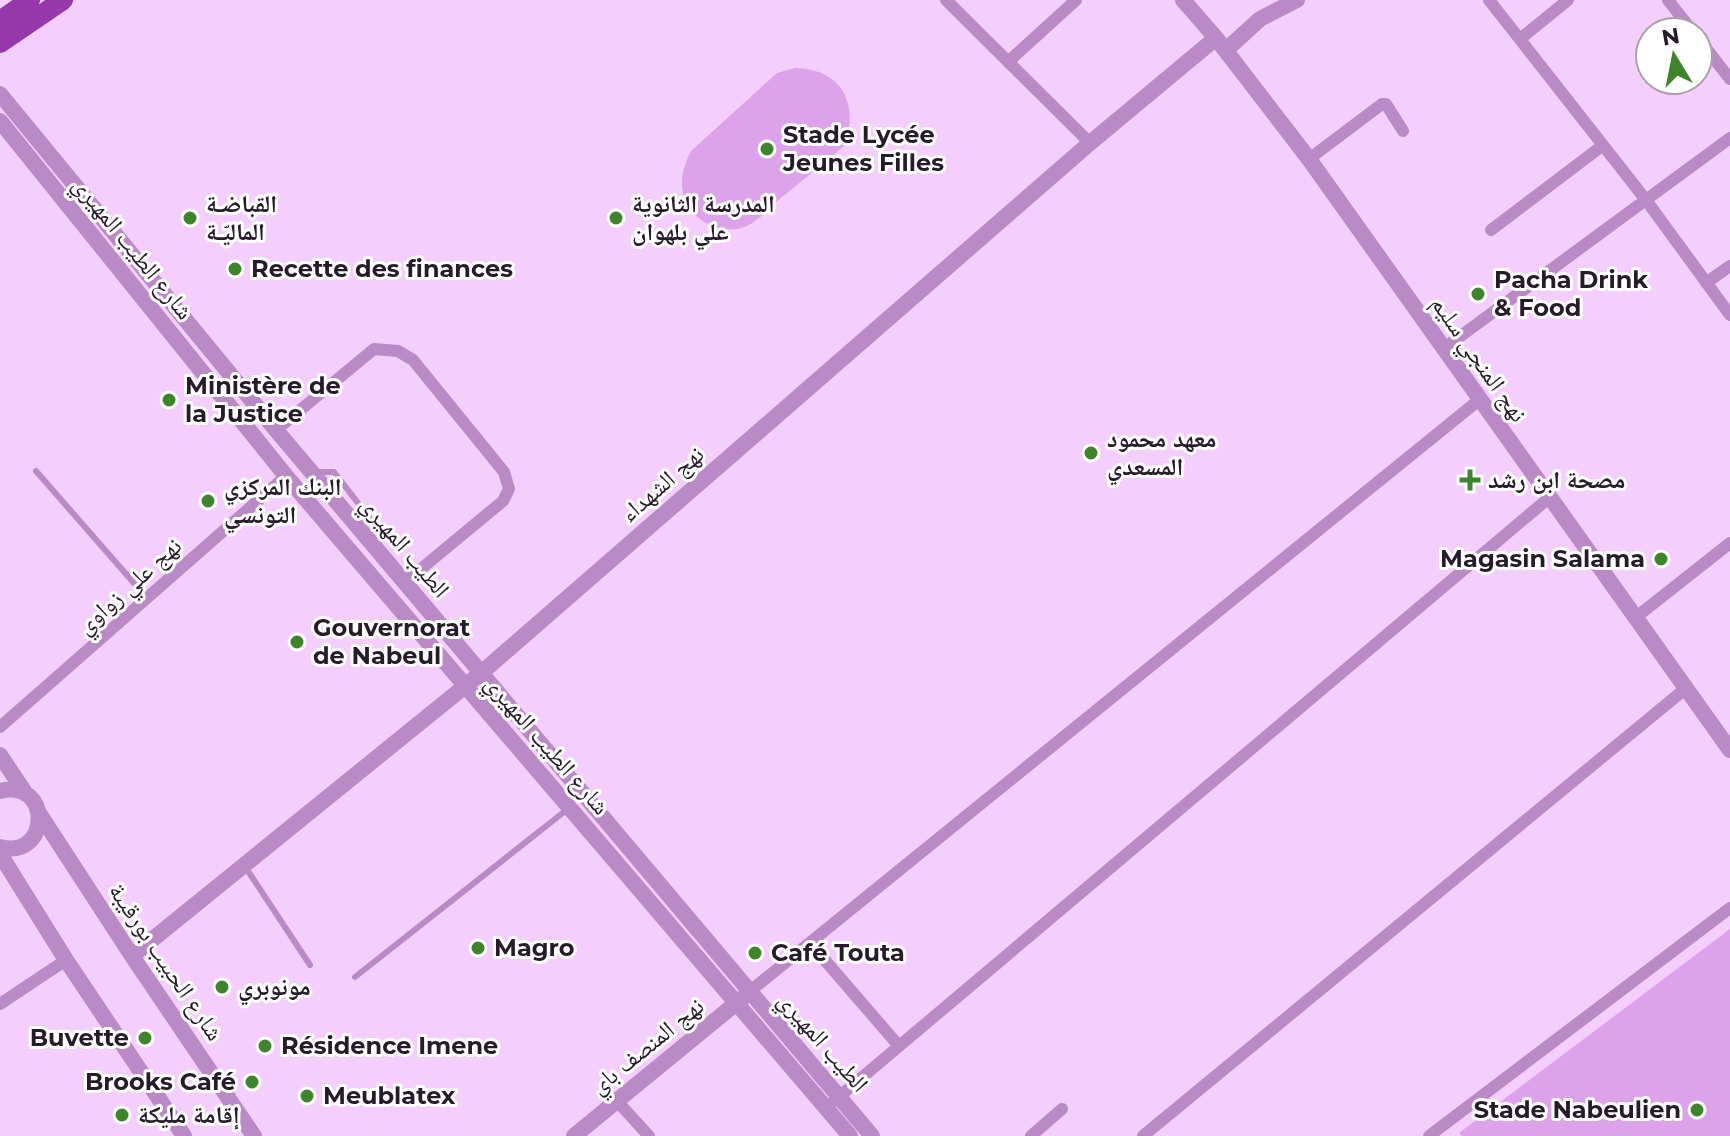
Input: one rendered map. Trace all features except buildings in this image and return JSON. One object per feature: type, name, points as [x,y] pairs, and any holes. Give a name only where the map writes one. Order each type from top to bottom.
[{"type":"main road","points":[[0,21],[30,0]]},
{"type":"main road","points":[[0,43],[63,0]]},
{"type":"street","points":[[946,0],[1090,143]]},
{"type":"street","points":[[1008,62],[1076,0]]},
{"type":"street","name":"نهج المنجي سليم","points":[[1183,0],[1221,44],[1309,159],[1730,750]]},
{"type":"street","name":"نهج الشهداء","points":[[132,956],[480,674],[1090,143],[1221,44],[1297,0]]},
{"type":"street","points":[[1489,0],[1646,200],[1730,315]]},
{"type":"street","points":[[1520,39],[1568,0]]},
{"type":"street","points":[[1668,0],[1680,16]]},
{"type":"street","points":[[1714,58],[1730,79]]},
{"type":"street","name":"الطيب المهيري","points":[[0,94],[480,674],[743,998]]},
{"type":"street","points":[[1309,159],[1382,104],[1386,104],[1403,131]]},
{"type":"street","name":"شارع الطيب المهيري","points":[[0,121],[286,476],[570,808],[833,1102],[850,1136]]},
{"type":"street","points":[[1443,349],[1730,138]]},
{"type":"street","points":[[1491,230],[1602,146]]},
{"type":"street","points":[[1706,283],[1730,266]]},
{"type":"street","points":[[276,430],[374,349],[398,351],[413,360],[504,472],[509,489],[503,501],[404,583]]},
{"type":"street","points":[[743,998],[1479,400]]},
{"type":"street","name":"نهج علي زواوي","points":[[0,727],[286,476]]},
{"type":"street","points":[[833,1102],[1550,497]]},
{"type":"street","points":[[1635,618],[1730,543]]},
{"type":"street","points":[[1143,1136],[1685,689]]},
{"type":"street","points":[[0,755],[26,794]]},
{"type":"street","points":[[0,791],[16,790],[26,794]]},
{"type":"street","name":"شارع الحبيب بورقيبة","points":[[26,794],[35,802],[39,813],[132,956],[254,1136]]},
{"type":"street","points":[[0,847],[16,848],[26,844],[35,835],[39,813]]},
{"type":"street","points":[[0,854],[66,960],[184,1136]]},
{"type":"street","points":[[1429,1136],[1730,908]]},
{"type":"street","points":[[810,943],[899,1046]]},
{"type":"street","points":[[0,1004],[66,960]]},
{"type":"street","name":"نهج المنصف باي","points":[[574,1136],[743,998]]},
{"type":"street","points":[[617,1101],[649,1136]]},
{"type":"street","name":"الطيب المهيري","points":[[833,1102],[872,1136]]},
{"type":"street","points":[[1031,1136],[1062,1109]]},
{"type":"lane","points":[[36,471],[147,598]]},
{"type":"lane","points":[[355,977],[570,808]]},
{"type":"lane","points":[[244,865],[310,965]]},
{"type":"shaded area","name":"Stade Lycée Jeunes Filles","points":[[795,68],[825,75],[843,92],[850,116],[844,146],[751,224],[732,230],[702,221],[691,210],[682,188],[683,173],[691,151],[777,73]]},
{"type":"shaded area","points":[[1730,929],[1730,1136],[1462,1136],[1459,1133]]},
{"type":"place","name":"Stade Lycée Jeunes Filles","points":[[767,149]]},
{"type":"place","name":"القباضـة الماليّـة","points":[[190,218]]},
{"type":"place","name":"المدرسة الثانوية علي بلهوان","points":[[616,218]]},
{"type":"place","name":"Recette des finances","points":[[235,269]]},
{"type":"place","name":"Pacha Drink & Food","points":[[1478,294]]},
{"type":"place","name":"Ministère de la Justice","points":[[169,400]]},
{"type":"place","name":"معهد محمود المسعدي","points":[[1091,453]]},
{"type":"place","name":"مصحة ابن رشد","points":[[1470,480]]},
{"type":"place","name":"البنك المركزي التونسي","points":[[208,501]]},
{"type":"place","name":"Magasin Salama","points":[[1661,559]]},
{"type":"place","name":"Gouvernorat de Nabeul","points":[[297,642]]},
{"type":"place","name":"Magro","points":[[478,948]]},
{"type":"place","name":"Café Touta","points":[[755,953]]},
{"type":"place","name":"مونوبري","points":[[222,987]]},
{"type":"place","name":"Buvette","points":[[145,1038]]},
{"type":"place","name":"Résidence Imene","points":[[265,1046]]},
{"type":"place","name":"Brooks Café","points":[[252,1082]]},
{"type":"place","name":"Meublatex","points":[[307,1096]]},
{"type":"place","name":"Stade Nabeulien","points":[[1697,1110]]},
{"type":"place","name":"إقامة مليكة","points":[[122,1115]]}]
